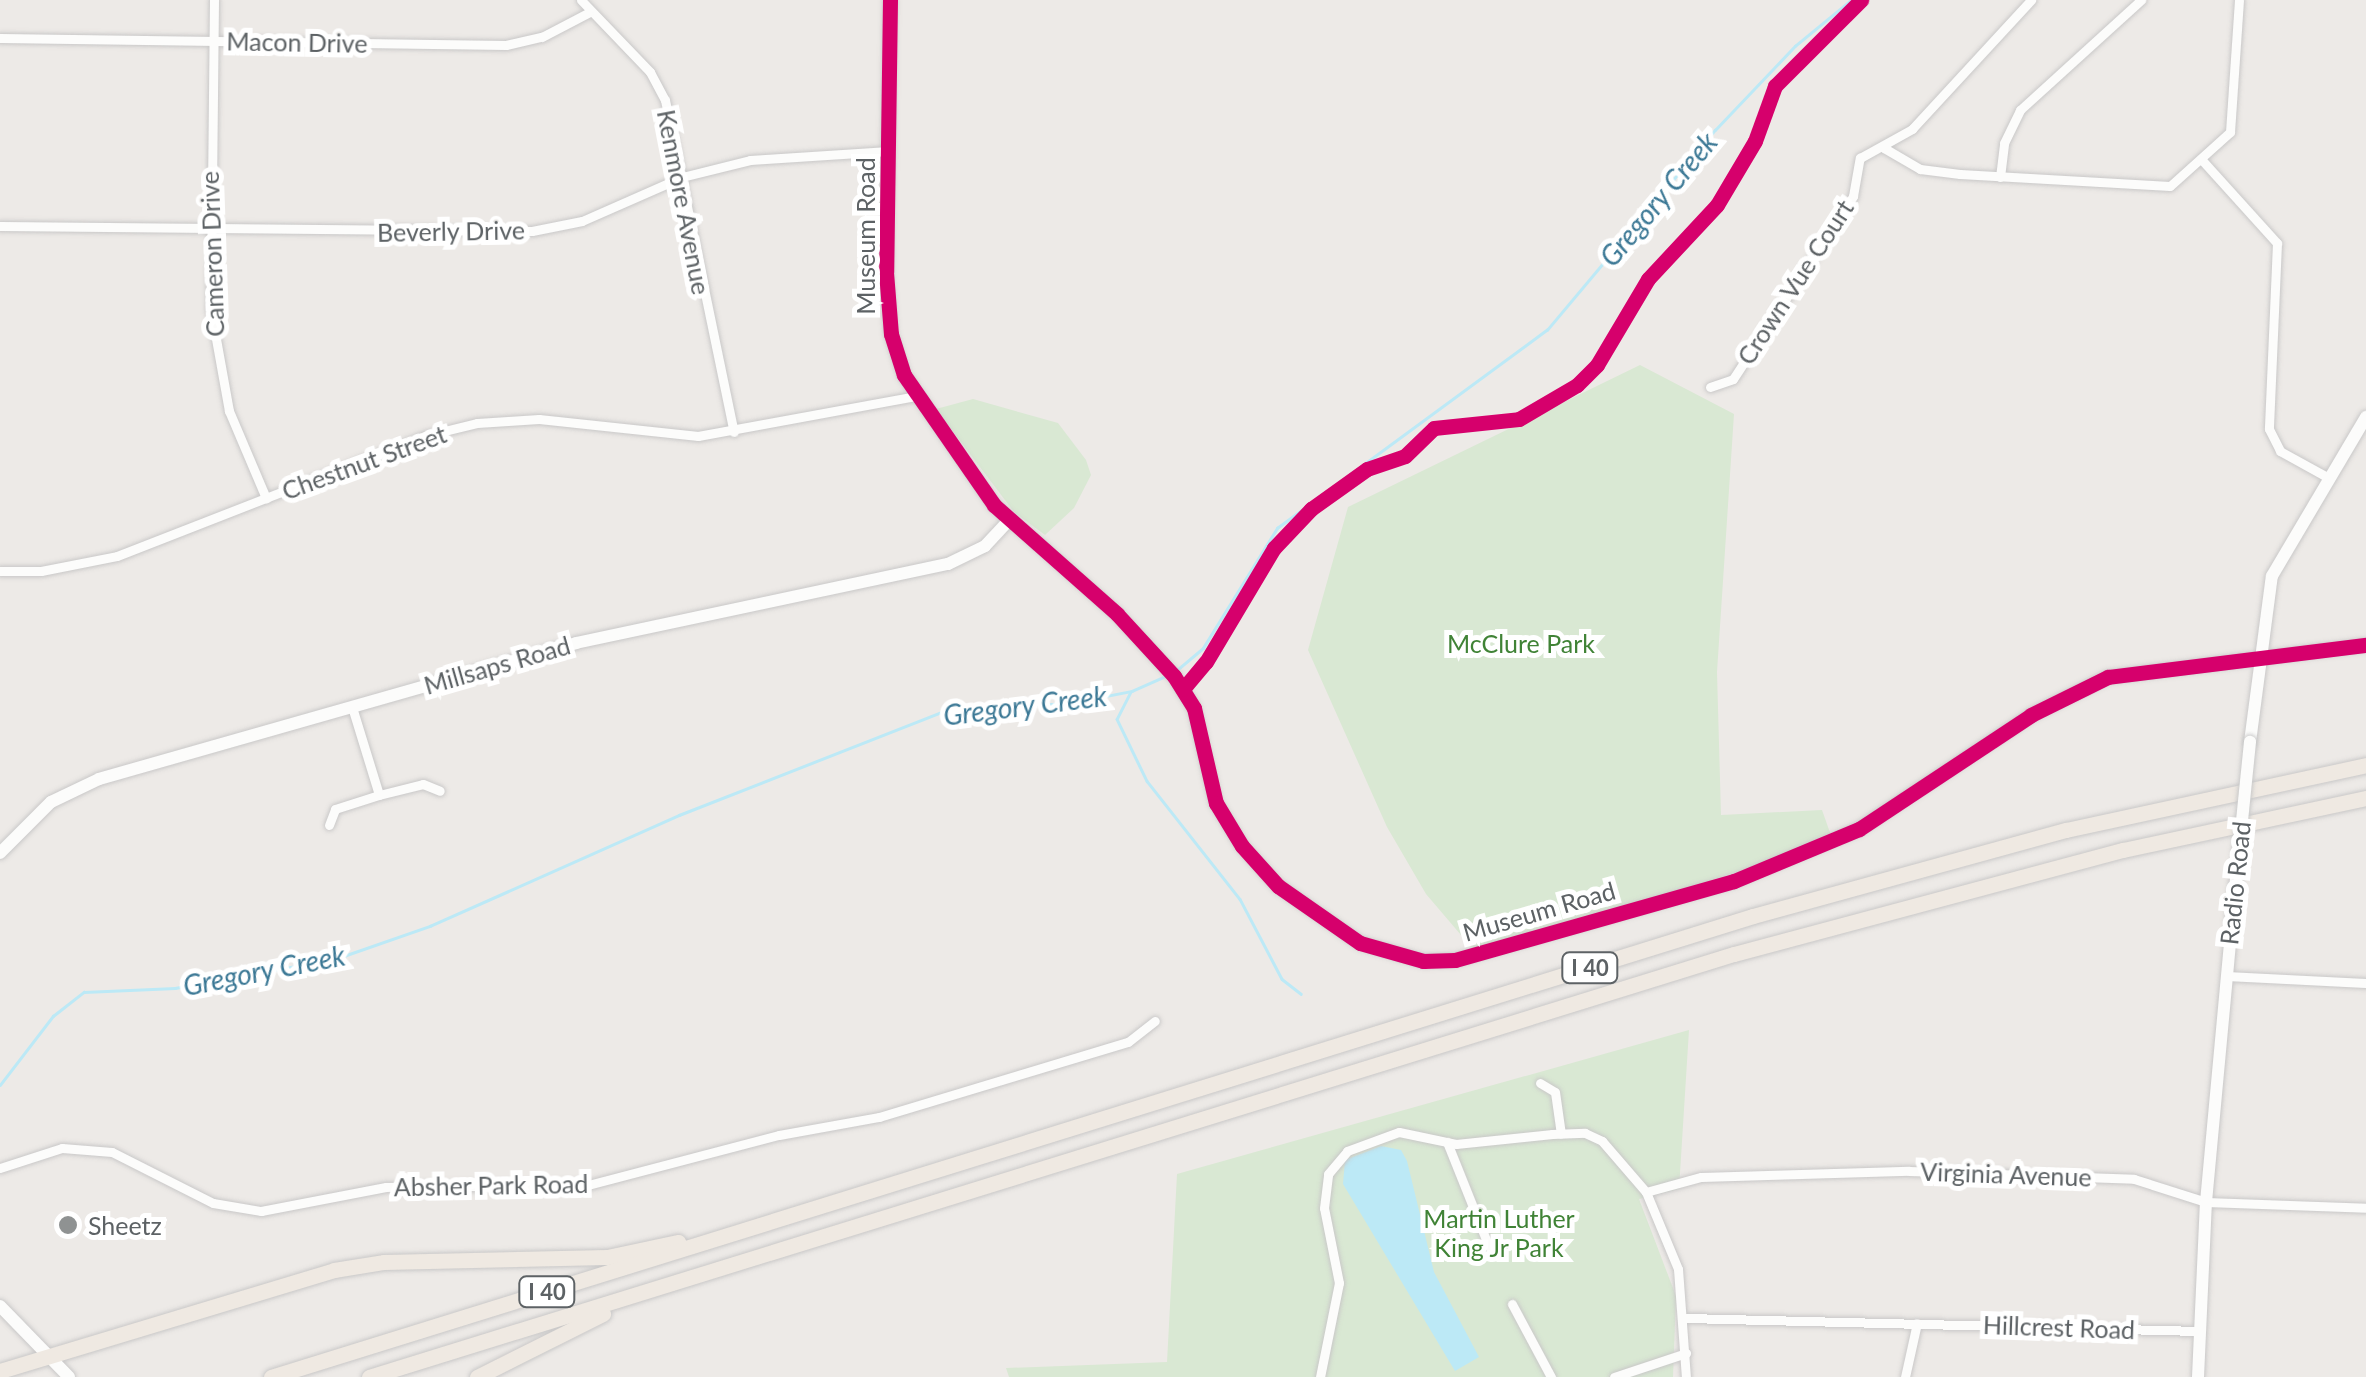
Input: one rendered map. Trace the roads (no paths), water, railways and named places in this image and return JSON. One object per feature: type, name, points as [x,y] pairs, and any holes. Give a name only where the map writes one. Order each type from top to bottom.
[{"type":"highway","name":"I 40","points":[[271,1377],[1918,868],[2366,764]]},
{"type":"highway","name":"I 40","points":[[370,1377],[1734,954],[2123,850],[2366,798]]},
{"type":"highway","points":[[0,1370],[174,1323],[334,1270],[384,1262],[607,1257],[823,1207]]},
{"type":"highway","points":[[477,1377],[686,1279]]},
{"type":"street","name":"Cameron Drive","points":[[214,0],[207,230],[217,362],[229,411],[266,498]]},
{"type":"street","name":"Kenmore Avenue","points":[[581,0],[588,12],[650,72],[665,100],[734,432]]},
{"type":"street","name":"Museum Road","points":[[890,0],[888,317],[915,396],[1008,521],[1117,614],[1169,670],[1194,708],[1216,804],[1242,846],[1278,886],[1360,943],[1390,955],[1455,960],[1798,858],[1916,794],[2043,708],[2108,677],[2366,645]]},
{"type":"street","name":"Crown Vue Court","points":[[1710,387],[1733,379],[1853,196],[1860,158],[1912,129],[2031,0]]},
{"type":"street","points":[[2000,176],[2004,143],[2020,110],[2141,0]]},
{"type":"street","points":[[1884,148],[1920,169],[2160,187],[2202,160],[2232,124],[2239,0]]},
{"type":"street","name":"Macon Drive","points":[[0,38],[506,45],[542,37],[588,12]]},
{"type":"street","name":"Beverly Drive","points":[[0,226],[532,231],[630,204],[682,177],[784,155],[890,151]]},
{"type":"street","points":[[2202,160],[2277,244],[2268,428],[2280,451],[2328,478]]},
{"type":"street","name":"Chestnut Street","points":[[0,571],[42,571],[116,556],[477,423],[576,422],[661,436],[734,432],[915,396]]},
{"type":"street","name":"Radio Road","points":[[2198,1377],[2206,1202],[2258,656],[2272,576],[2366,416]]},
{"type":"street","name":"Millsaps Road","points":[[0,852],[51,802],[84,784],[576,642],[948,564],[986,546],[1008,521]]},
{"type":"street","points":[[352,706],[379,795]]},
{"type":"street","points":[[328,824],[335,809],[379,795],[423,784],[440,791]]},
{"type":"street","points":[[2226,976],[2366,983]]},
{"type":"street","name":"Absher Park Road","points":[[0,1168],[62,1148],[112,1152],[212,1203],[261,1211],[386,1187],[588,1185],[779,1135],[879,1117],[1128,1042],[1155,1021]]},
{"type":"street","points":[[1540,1083],[1555,1092],[1562,1134]]},
{"type":"street","points":[[1320,1377],[1339,1283],[1323,1193],[1332,1166],[1347,1151],[1399,1132],[1447,1142],[1562,1134],[1602,1141],[1646,1192],[1678,1268],[1686,1318],[1686,1377]]},
{"type":"street","points":[[1447,1142],[1489,1246]]},
{"type":"street","name":"Virginia Avenue","points":[[1646,1192],[1700,1177],[1908,1171],[2134,1179],[2206,1202],[2366,1208]]},
{"type":"street","points":[[1512,1304],[1550,1377]]},
{"type":"street","points":[[0,1306],[69,1377]]},
{"type":"street","name":"Hillcrest Road","points":[[1686,1318],[2200,1332]]},
{"type":"street","points":[[1904,1377],[1917,1324]]},
{"type":"street","points":[[1614,1377],[1686,1353]]},
{"type":"water","points":[[1381,1146],[1401,1150],[1407,1161],[1434,1272],[1479,1357],[1455,1371],[1343,1184],[1345,1160]]},
{"type":"waterway","name":"Gregory Creek","points":[[1177,670],[1203,648],[1277,528],[1547,330],[1715,130],[1795,46],[1851,0]]},
{"type":"waterway","name":"Gregory Creek","points":[[0,1085],[53,1016],[84,992],[175,988],[335,959],[430,926],[679,815],[947,710],[1070,703],[1132,691],[1165,676]]},
{"type":"waterway","points":[[1131,692],[1117,719],[1147,781],[1240,899],[1282,979],[1301,994]]},
{"type":"place","name":"Sheetz","points":[[68,1225]]},
{"type":"park label","name":"McClure Park","points":[[1521,643]]},
{"type":"park label","name":"Martin Luther King Jr Park","points":[[1499,1234]]}]
